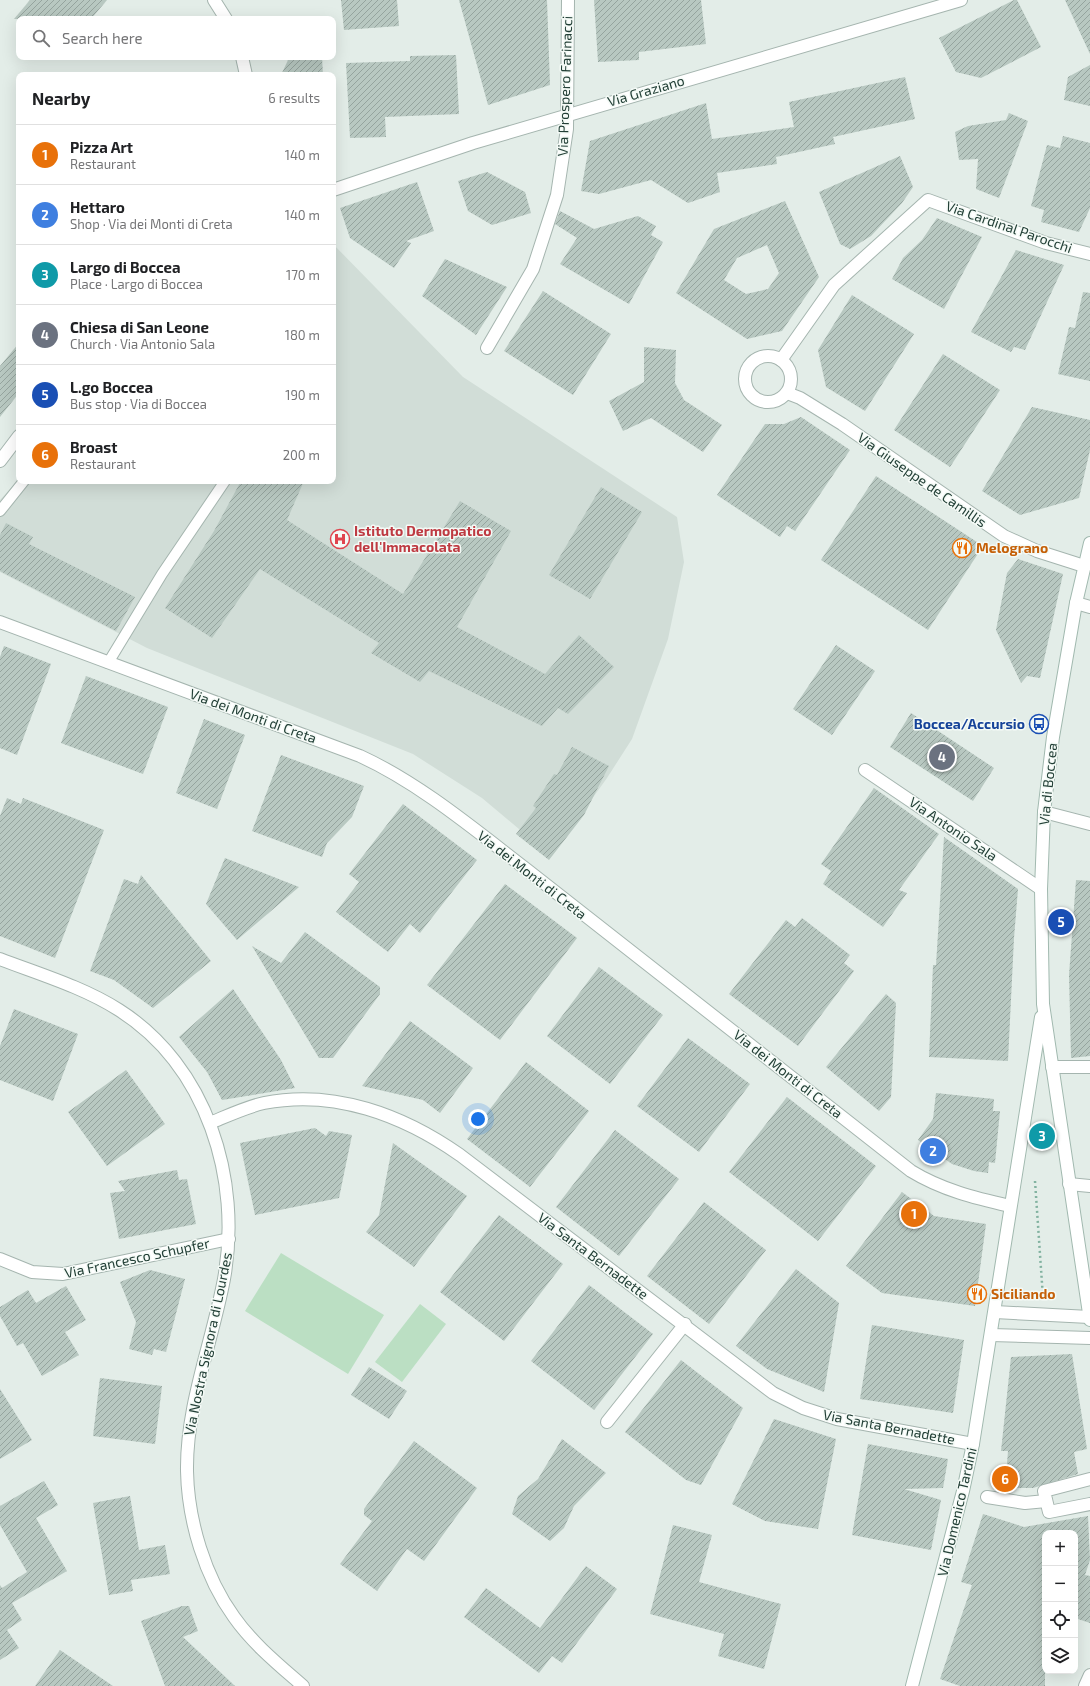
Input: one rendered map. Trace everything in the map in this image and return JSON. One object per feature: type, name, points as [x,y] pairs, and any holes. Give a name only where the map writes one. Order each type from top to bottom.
[{"type":"street","points":[[214,0],[224,16]]},
{"type":"street","name":"Via Prospero Farinacci","points":[[487,348],[533,269],[557,195],[565,147],[567,115],[568,0]]},
{"type":"street","name":"Via Graziano","points":[[336,189],[450,150],[961,0]]},
{"type":"street","points":[[243,60],[245,72]]},
{"type":"street","name":"Via Cardinal Parocchi","points":[[781,360],[834,285],[928,200],[1046,243],[1090,254]]},
{"type":"street","points":[[772,356],[781,360],[789,369],[792,380],[787,393],[781,399],[772,402],[762,402],[754,397],[748,389],[745,379],[747,370],[753,362],[762,357],[772,356]]},
{"type":"street","name":"Via Giuseppe de Camillis","points":[[787,393],[800,398],[842,424],[1004,536],[1037,551],[1084,566]]},
{"type":"street","points":[[0,461],[16,440]]},
{"type":"street","name":"Via di Boccea","points":[[1043,1004],[1041,889],[1044,812],[1053,737],[1076,603],[1090,543]]},
{"type":"street","points":[[1076,603],[1090,606]]},
{"type":"street","name":"Via dei Monti di Creta","points":[[4,623],[360,756],[391,772],[466,823],[526,869],[911,1171],[932,1183],[951,1190],[1010,1206]]},
{"type":"street","name":"Via Antonio Sala","points":[[865,770],[1041,889]]},
{"type":"street","points":[[1044,812],[1090,824]]},
{"type":"street","name":"Via Nostra Signora di Lourdes","points":[[0,959],[94,996],[116,1008],[137,1023],[157,1040],[181,1070],[201,1104],[210,1123],[220,1154],[226,1182],[229,1239],[228,1255],[220,1296],[198,1386],[190,1433],[187,1472],[191,1511],[199,1542],[212,1576],[234,1617],[258,1646],[303,1686]]},
{"type":"street","points":[[995,1312],[1090,1319],[1088,1286],[1069,1184],[1043,1004]]},
{"type":"street","name":"Via Domenico Tardini","points":[[912,1686],[964,1491],[995,1312],[1010,1206],[1043,1004]]},
{"type":"street","points":[[1052,1067],[1090,1067]]},
{"type":"street","name":"Via Santa Bernadette","points":[[210,1123],[263,1103],[295,1099],[350,1104],[390,1116],[438,1140],[460,1155],[685,1324],[764,1387],[803,1408],[826,1416],[855,1423],[973,1444]]},
{"type":"street","points":[[1069,1184],[1090,1186]]},
{"type":"street","name":"Via Francesco Schupfer","points":[[0,1259],[32,1272],[63,1274],[229,1239]]},
{"type":"street","points":[[607,1422],[685,1324]]},
{"type":"street","points":[[991,1335],[1090,1338]]},
{"type":"street","points":[[1090,1479],[1044,1491],[1048,1512],[1090,1504]]},
{"type":"street","points":[[987,1497],[1025,1503],[1046,1501]]},
{"type":"street","points":[[1085,1686],[1090,1675]]},
{"type":"lane","points":[[0,511],[22,484]]},
{"type":"lane","points":[[108,663],[162,574],[223,484]]},
{"type":"path","points":[[1035,1181],[1044,1315]]},
{"type":"shaded area","name":"Istituto Dermopatico dell'Immacolata","points":[[336,247],[463,377],[677,517],[684,562],[668,639],[632,739],[607,778],[551,856],[482,798],[413,754],[147,648],[0,572],[0,500],[16,482],[16,484],[336,484]]},
{"type":"green space","points":[[281,1253],[384,1315],[348,1374],[245,1311]]},
{"type":"green space","points":[[420,1304],[446,1324],[402,1382],[375,1362]]},
{"type":"building","points":[[30,0],[107,0],[94,16],[17,16]]},
{"type":"building","points":[[341,0],[397,0],[399,26],[344,30]]},
{"type":"building","points":[[459,0],[547,0],[550,85],[488,105]]},
{"type":"building","points":[[594,0],[701,0],[706,44],[639,52],[639,60],[598,62]]},
{"type":"building","points":[[1014,0],[1017,0],[1041,47],[981,78],[956,72],[939,38]]},
{"type":"building","points":[[1065,0],[1090,0],[1090,54]]},
{"type":"building","points":[[456,55],[459,114],[385,117],[386,137],[350,138],[346,63],[410,61],[410,56]]},
{"type":"building","points":[[288,60],[322,60],[323,72],[282,72]]},
{"type":"building","points":[[1090,65],[1090,106],[1064,100],[1068,77]]},
{"type":"building","points":[[905,77],[915,119],[833,137],[835,144],[776,157],[777,164],[717,173],[720,192],[688,203],[651,180],[599,194],[581,191],[590,141],[706,103],[712,139],[794,127],[789,102]]},
{"type":"building","points":[[1009,113],[1028,121],[999,198],[976,189],[978,159],[959,160],[955,132],[968,126],[1006,120]]},
{"type":"building","points":[[1063,136],[1090,143],[1090,208],[1079,232],[1041,222],[1044,210],[1031,206],[1047,145],[1060,148]]},
{"type":"building","points":[[900,156],[913,187],[902,203],[871,236],[850,249],[840,244],[819,192]]},
{"type":"building","points":[[487,172],[525,192],[531,213],[492,225],[468,211],[458,181]]},
{"type":"building","points":[[417,182],[434,231],[406,241],[411,243],[394,268],[350,238],[340,208]]},
{"type":"building","points":[[785,201],[819,277],[782,331],[747,339],[676,293],[714,229]],"holes":[[[767,245],[779,273],[768,289],[746,294],[724,280],[737,258]]]},
{"type":"building","points":[[560,211],[594,229],[638,216],[656,226],[651,235],[663,242],[629,304],[560,264],[577,238],[555,224]]},
{"type":"building","points":[[937,218],[982,237],[944,309],[892,279],[903,258],[922,240]]},
{"type":"building","points":[[1016,250],[1064,265],[1025,350],[1014,347],[1011,352],[971,332]]},
{"type":"building","points":[[445,259],[507,287],[476,335],[422,296]]},
{"type":"building","points":[[543,291],[611,334],[573,395],[504,351]]},
{"type":"building","points":[[1083,292],[1090,293],[1090,381],[1058,374],[1069,327],[1075,328]]},
{"type":"building","points":[[852,295],[914,334],[865,411],[826,387],[818,350]]},
{"type":"building","points":[[16,347],[16,397],[0,417],[0,366]]},
{"type":"building","points":[[644,347],[676,350],[675,383],[684,400],[722,425],[703,452],[651,418],[623,431],[609,401],[644,382]]},
{"type":"building","points":[[943,354],[1000,390],[950,467],[894,430]]},
{"type":"building","points":[[1032,407],[1090,420],[1090,450],[1079,498],[1020,515],[982,491]]},
{"type":"building","points":[[801,417],[850,450],[795,531],[787,526],[780,537],[717,495],[765,424],[784,424]]},
{"type":"building","points":[[876,476],[983,546],[928,630],[821,560]]},
{"type":"building","points":[[239,484],[303,484],[287,520],[403,594],[460,501],[511,531],[457,627],[545,674],[579,635],[614,667],[568,714],[558,708],[542,726],[429,671],[420,682],[371,653],[379,643],[260,569],[212,638],[165,608],[214,531]]},
{"type":"building","points":[[601,487],[642,512],[590,599],[549,575]]},
{"type":"building","points":[[6,523],[33,537],[29,544],[135,597],[116,631],[0,571],[0,535]]},
{"type":"building","points":[[1018,559],[1063,574],[1040,678],[1027,676],[1021,683],[996,630],[1007,573]]},
{"type":"building","points":[[836,645],[875,671],[832,735],[793,709]]},
{"type":"building","points":[[4,646],[51,664],[17,755],[0,748],[0,657]]},
{"type":"building","points":[[86,676],[168,707],[143,774],[61,743]]},
{"type":"building","points":[[911,713],[994,768],[973,801],[890,747]]},
{"type":"building","points":[[204,719],[245,735],[217,809],[176,793]]},
{"type":"building","points":[[572,747],[609,766],[584,815],[549,860],[516,834],[536,808],[533,806],[554,774],[557,775]]},
{"type":"building","points":[[281,755],[364,786],[352,817],[327,843],[322,857],[252,831]]},
{"type":"building","points":[[874,788],[939,834],[899,890],[907,893],[883,927],[823,884],[831,871],[821,864]]},
{"type":"building","points":[[7,798],[21,804],[23,798],[104,830],[55,958],[0,936],[0,816]]},
{"type":"building","points":[[403,804],[477,860],[420,933],[410,924],[388,952],[336,912],[359,882],[349,874]]},
{"type":"building","points":[[944,837],[1018,889],[1008,1061],[929,1057],[933,965],[936,965]]},
{"type":"building","points":[[225,858],[299,887],[237,940],[206,904]]},
{"type":"building","points":[[141,875],[211,961],[153,1008],[114,980],[90,971],[124,879],[138,884]]},
{"type":"building","points":[[1076,880],[1090,881],[1090,1056],[1071,1058],[1069,975]]},
{"type":"building","points":[[505,884],[577,938],[500,1040],[427,985]]},
{"type":"building","points":[[802,918],[850,955],[844,963],[854,971],[798,1046],[729,994],[786,920],[795,927]]},
{"type":"building","points":[[305,932],[380,987],[380,994],[333,1058],[319,1058],[252,946],[281,963]]},
{"type":"building","points":[[599,967],[663,1015],[610,1084],[547,1036]]},
{"type":"building","points":[[233,989],[281,1060],[295,1088],[222,1100],[207,1072],[179,1037]]},
{"type":"building","points":[[886,994],[896,1003],[891,1097],[879,1111],[826,1067]]},
{"type":"building","points":[[14,1009],[78,1034],[53,1101],[0,1080],[0,1046]]},
{"type":"building","points":[[410,1021],[473,1068],[440,1113],[423,1100],[362,1086]]},
{"type":"building","points":[[688,1038],[750,1084],[699,1152],[637,1106]]},
{"type":"building","points":[[526,1062],[589,1111],[530,1187],[467,1139]]},
{"type":"building","points":[[126,1070],[165,1124],[107,1166],[68,1112]]},
{"type":"building","points":[[936,1093],[994,1099],[993,1111],[1000,1111],[995,1163],[989,1162],[988,1173],[974,1171],[952,1164],[918,1140],[933,1119]]},
{"type":"building","points":[[787,1097],[876,1166],[818,1241],[729,1172]]},
{"type":"building","points":[[315,1128],[326,1136],[329,1131],[352,1135],[339,1198],[255,1215],[240,1143]]},
{"type":"building","points":[[615,1130],[679,1179],[619,1256],[556,1207]]},
{"type":"building","points":[[393,1143],[467,1196],[414,1267],[366,1232],[379,1215]]},
{"type":"building","points":[[177,1170],[179,1180],[187,1179],[196,1224],[119,1239],[110,1193],[125,1191],[118,1181]]},
{"type":"building","points":[[902,1192],[934,1216],[986,1224],[975,1306],[882,1293],[846,1266]]},
{"type":"building","points":[[704,1202],[766,1250],[709,1324],[647,1276]]},
{"type":"building","points":[[499,1215],[563,1264],[504,1341],[440,1292]]},
{"type":"building","points":[[796,1269],[839,1303],[824,1392],[767,1369],[736,1346]]},
{"type":"building","points":[[150,1270],[185,1279],[166,1352],[154,1349],[152,1355],[129,1349],[136,1322],[120,1282]]},
{"type":"building","points":[[589,1285],[653,1334],[594,1410],[531,1361]]},
{"type":"building","points":[[66,1286],[86,1320],[65,1332],[79,1355],[42,1376],[23,1343],[17,1346],[0,1316],[0,1307],[28,1290],[36,1303]]},
{"type":"building","points":[[872,1325],[964,1340],[953,1413],[860,1399]]},
{"type":"building","points":[[1072,1354],[1087,1449],[1074,1452],[1078,1474],[1033,1488],[1005,1488],[1008,1451],[1001,1451],[1011,1357]]},
{"type":"building","points":[[681,1360],[743,1408],[701,1485],[686,1480],[625,1432]]},
{"type":"building","points":[[369,1367],[407,1391],[389,1419],[351,1395]]},
{"type":"building","points":[[100,1378],[162,1386],[155,1444],[93,1436]]},
{"type":"building","points":[[0,1389],[32,1440],[0,1459]]},
{"type":"building","points":[[774,1419],[836,1439],[818,1529],[765,1521],[732,1504]]},
{"type":"building","points":[[562,1439],[606,1473],[574,1506],[564,1528],[550,1541],[512,1514],[518,1496],[538,1479]]},
{"type":"building","points":[[414,1441],[477,1488],[424,1561],[407,1549],[377,1591],[340,1564],[372,1521],[364,1515],[364,1509]]},
{"type":"building","points":[[868,1444],[948,1459],[943,1488],[904,1489],[941,1500],[931,1550],[852,1535]]},
{"type":"building","points":[[44,1481],[58,1505],[36,1518],[67,1571],[12,1603],[22,1620],[7,1630],[19,1648],[0,1660],[0,1585],[2,1588],[27,1572],[0,1525],[0,1506]]},
{"type":"building","points":[[130,1496],[139,1550],[165,1545],[170,1574],[131,1580],[133,1591],[109,1595],[93,1503]]},
{"type":"building","points":[[983,1514],[1024,1527],[1088,1516],[1090,1560],[1085,1575],[1090,1576],[1090,1623],[1078,1619],[1078,1530],[1042,1530],[1042,1674],[1045,1674],[1045,1686],[960,1686],[940,1679],[972,1585],[961,1582]]},
{"type":"building","points":[[673,1525],[712,1535],[699,1582],[781,1604],[764,1669],[718,1656],[724,1634],[650,1614]]},
{"type":"building","points":[[586,1566],[617,1589],[562,1663],[552,1656],[539,1673],[464,1617],[486,1588],[540,1628]]},
{"type":"building","points":[[182,1606],[189,1606],[198,1631],[183,1637],[235,1686],[165,1686],[141,1621]]},
{"type":"building","points":[[60,1650],[113,1686],[35,1686]]},
{"type":"place","name":"Istituto Dermopatico dell'Immacolata","points":[[340,539]]},
{"type":"place","name":"Melograno","points":[[962,548]]},
{"type":"place","name":"Boccea/Accursio","points":[[1039,724]]},
{"type":"place","name":"Chiesa di San Leone","points":[[942,757]]},
{"type":"place","name":"L.go Boccea","points":[[1061,922]]},
{"type":"place","name":"Largo di Boccea","points":[[1042,1136]]},
{"type":"place","name":"Hettaro","points":[[933,1151]]},
{"type":"place","name":"Pizza Art","points":[[914,1214]]},
{"type":"place","name":"Siciliando","points":[[977,1294]]},
{"type":"place","name":"Broast","points":[[1005,1479]]}]
